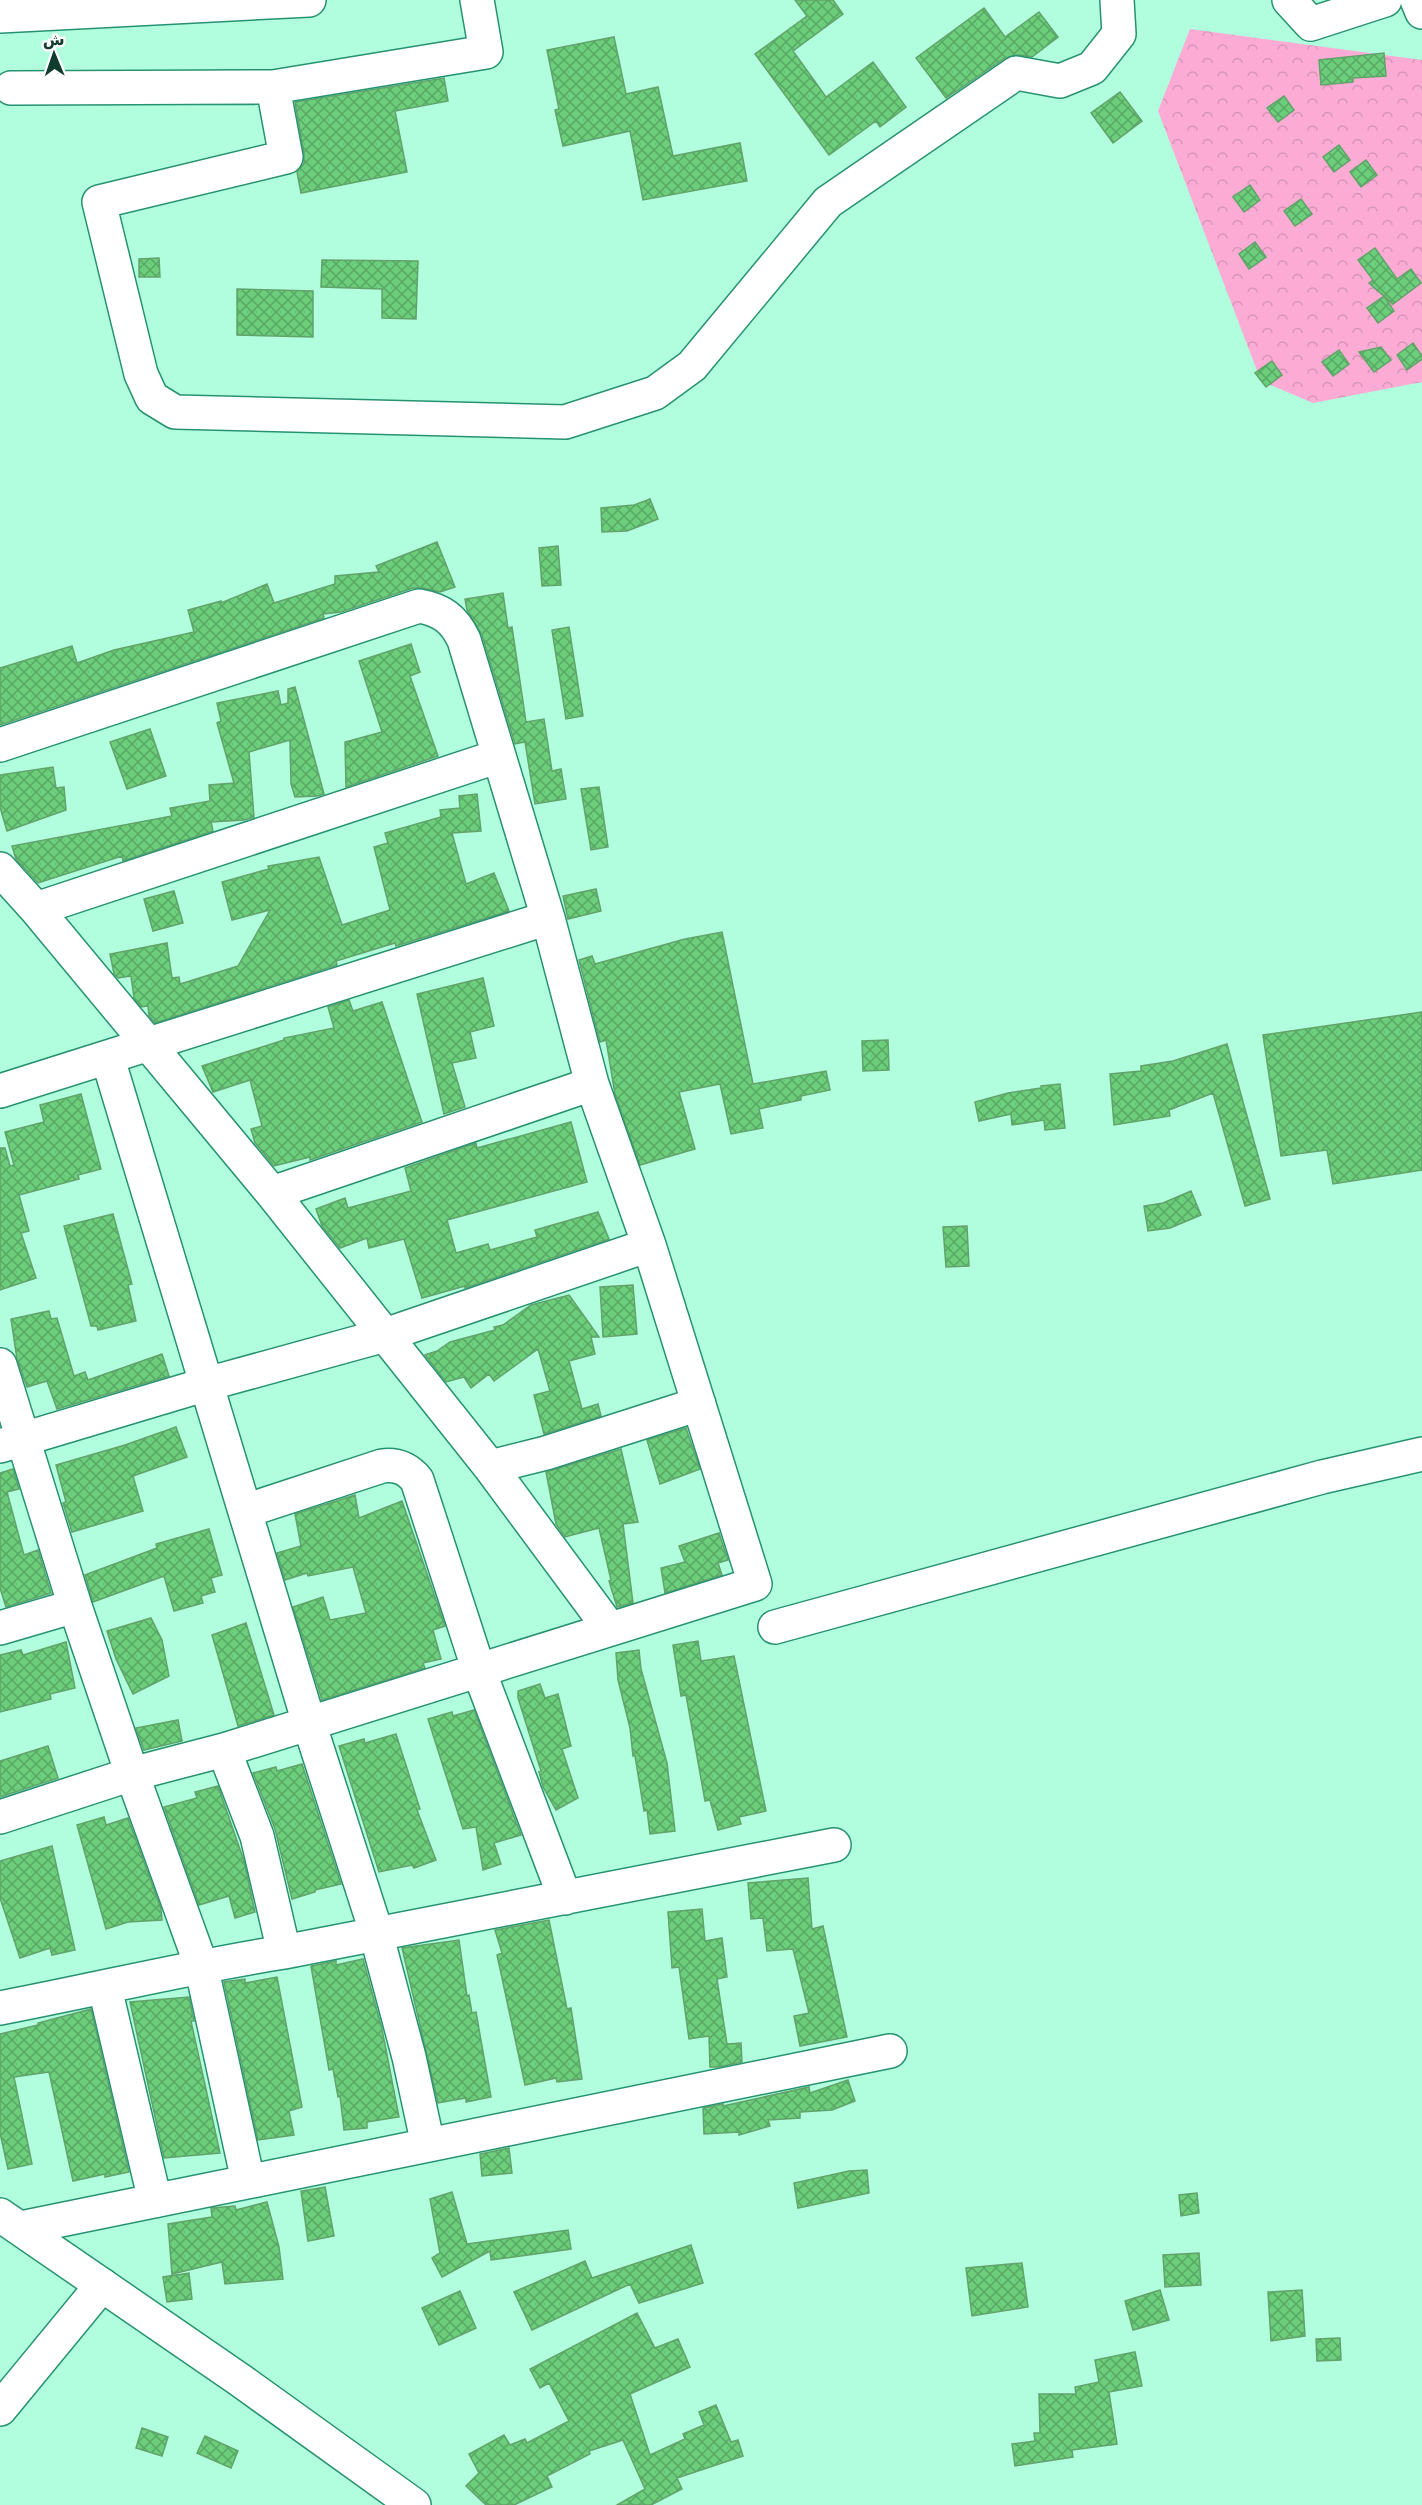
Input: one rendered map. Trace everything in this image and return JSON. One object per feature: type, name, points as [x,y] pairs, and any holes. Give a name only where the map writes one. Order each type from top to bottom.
[{"type":"street","points":[[0,16],[309,0]]},
{"type":"street","points":[[11,88],[273,87],[486,52],[477,0]]},
{"type":"street","points":[[273,87],[286,157],[99,202],[141,374],[152,398],[175,412],[565,422],[655,393],[692,366],[828,202],[1016,73],[1060,81],[1092,68],[1119,34],[1117,0]]},
{"type":"street","points":[[1289,0],[1311,24],[1385,0]]},
{"type":"street","points":[[1418,0],[1422,12]]},
{"type":"street","points":[[0,745],[419,606],[434,609],[447,616],[457,627],[464,640],[548,918],[592,1084],[649,1245],[755,1584],[224,1750],[132,1774],[0,1817]]},
{"type":"street","points":[[36,909],[499,756]]},
{"type":"street","points":[[0,869],[150,1045],[386,1335],[490,1467],[610,1629]]},
{"type":"street","points":[[0,1091],[108,1059],[548,918]]},
{"type":"street","points":[[108,1059],[309,1723],[376,1935],[409,2057],[428,2145]]},
{"type":"street","points":[[272,1193],[592,1084]]},
{"type":"street","points":[[12,1442],[207,1384],[386,1335],[649,1245]]},
{"type":"street","points":[[0,1365],[12,1442],[75,1606],[132,1774],[201,1965],[248,2181]]},
{"type":"street","points":[[490,1467],[546,1452],[699,1404]]},
{"type":"street","points":[[775,1627],[1311,1480],[1422,1454]]},
{"type":"street","points":[[245,1511],[382,1466],[397,1466],[405,1469],[417,1480],[479,1671],[565,1898]]},
{"type":"street","points":[[0,1628],[75,1606]]},
{"type":"street","points":[[224,1750],[256,1836],[284,1952]]},
{"type":"street","points":[[0,2008],[105,1988],[201,1965],[376,1935],[834,1845]]},
{"type":"street","points":[[105,1988],[155,2201]]},
{"type":"street","points":[[10,2222],[155,2201],[890,2051]]},
{"type":"street","points":[[10,2222],[240,2380],[414,2505]]},
{"type":"street","points":[[0,2409],[102,2284]]},
{"type":"green space","points":[[1190,29],[1422,60],[1422,382],[1313,403],[1261,381],[1158,111]]},
{"type":"building","points":[[795,0],[833,0],[843,14],[793,51],[826,97],[873,62],[906,107],[880,127],[876,121],[829,155],[755,54],[807,16]]},
{"type":"building","points":[[984,8],[1005,37],[1039,12],[1058,37],[1032,57],[1018,55],[1005,58],[946,98],[916,58]]},
{"type":"building","points":[[614,37],[626,94],[658,87],[673,156],[740,143],[747,181],[643,200],[630,131],[563,146],[555,110],[559,109],[547,50]]},
{"type":"building","points":[[1384,53],[1386,76],[1353,78],[1353,82],[1321,85],[1319,60]]},
{"type":"building","points":[[444,78],[448,101],[395,111],[407,172],[301,193],[297,172],[304,163],[304,154],[295,102]]},
{"type":"building","points":[[1120,92],[1142,121],[1113,143],[1091,113]]},
{"type":"building","points":[[1284,96],[1294,110],[1278,122],[1267,108]]},
{"type":"building","points":[[1339,145],[1350,160],[1334,172],[1323,157]]},
{"type":"building","points":[[1366,160],[1377,175],[1361,187],[1350,172]]},
{"type":"building","points":[[1250,185],[1260,200],[1244,212],[1233,197]]},
{"type":"building","points":[[1301,199],[1312,214],[1295,226],[1284,211]]},
{"type":"building","points":[[1255,242],[1266,257],[1249,269],[1239,254]]},
{"type":"building","points":[[1375,248],[1397,279],[1411,269],[1421,283],[1393,304],[1369,283],[1373,280],[1358,260]]},
{"type":"building","points":[[159,258],[160,277],[139,277],[139,259]]},
{"type":"building","points":[[322,260],[418,261],[416,319],[382,318],[382,289],[321,287]]},
{"type":"building","points":[[237,289],[313,291],[313,337],[237,335]]},
{"type":"building","points":[[1384,296],[1394,311],[1378,323],[1367,308]]},
{"type":"building","points":[[1413,343],[1422,359],[1407,370],[1397,355]]},
{"type":"building","points":[[1381,347],[1391,360],[1374,372],[1359,352]]},
{"type":"building","points":[[1339,350],[1349,364],[1333,376],[1322,362]]},
{"type":"building","points":[[1272,361],[1282,375],[1266,387],[1255,373]]},
{"type":"building","points":[[650,499],[658,519],[627,531],[602,532],[601,508],[634,505]]},
{"type":"building","points":[[437,542],[455,587],[440,592],[413,588],[341,612],[323,614],[324,618],[0,725],[0,668],[72,646],[77,663],[114,650],[194,632],[188,610],[221,601],[221,603],[267,584],[274,603],[335,584],[335,576],[379,572],[376,566]]},
{"type":"building","points":[[558,546],[561,585],[542,586],[539,548]]},
{"type":"building","points":[[503,593],[508,628],[512,627],[526,722],[544,719],[552,771],[561,769],[566,799],[535,804],[525,742],[515,744],[482,635],[467,610],[465,599]]},
{"type":"building","points":[[569,627],[583,716],[566,719],[552,630]]},
{"type":"building","points":[[411,644],[420,672],[410,676],[438,756],[346,787],[345,742],[382,732],[359,661]]},
{"type":"building","points":[[295,687],[324,794],[295,797],[291,784],[290,740],[249,752],[254,817],[244,820],[211,822],[213,831],[123,861],[122,856],[38,883],[16,859],[12,846],[172,816],[170,808],[210,801],[209,785],[234,783],[217,723],[221,721],[217,703],[278,691],[281,705],[288,703],[288,689]]},
{"type":"building","points":[[150,729],[166,776],[127,789],[110,742]]},
{"type":"building","points":[[53,767],[56,788],[64,787],[66,810],[7,831],[0,807],[0,775]]},
{"type":"building","points":[[599,787],[608,847],[591,850],[581,789]]},
{"type":"building","points":[[477,794],[481,831],[452,833],[466,884],[494,873],[509,911],[396,946],[395,943],[336,961],[337,965],[155,1023],[149,1016],[148,1006],[141,1007],[134,998],[131,976],[118,978],[114,974],[110,954],[167,943],[172,978],[179,977],[180,984],[238,966],[270,910],[232,920],[222,882],[269,869],[268,866],[319,857],[342,925],[390,910],[374,847],[388,843],[385,833],[441,817],[440,810],[460,808],[459,796]]},
{"type":"building","points":[[596,889],[601,911],[568,919],[563,896]]},
{"type":"building","points":[[174,891],[183,923],[153,931],[144,899]]},
{"type":"building","points":[[722,932],[753,1084],[826,1071],[830,1090],[801,1096],[801,1100],[759,1109],[763,1128],[731,1134],[720,1084],[679,1092],[695,1149],[640,1165],[615,1094],[606,1040],[600,1042],[579,960],[592,956],[595,964],[685,939]]},
{"type":"building","points":[[483,978],[494,1026],[470,1032],[476,1058],[452,1063],[465,1107],[444,1114],[417,994]]},
{"type":"building","points":[[349,1000],[353,1011],[382,1002],[422,1122],[310,1160],[310,1157],[274,1166],[255,1143],[251,1129],[262,1126],[250,1080],[213,1092],[202,1066],[284,1040],[284,1038],[334,1028],[328,1007]]},
{"type":"building","points":[[1422,1012],[1422,1170],[1333,1184],[1327,1150],[1281,1156],[1263,1035]]},
{"type":"building","points":[[888,1040],[889,1070],[863,1071],[862,1041]]},
{"type":"building","points":[[1227,1044],[1270,1199],[1245,1206],[1213,1093],[1169,1110],[1170,1116],[1114,1125],[1110,1074],[1141,1071],[1141,1066],[1173,1061]]},
{"type":"building","points":[[1060,1084],[1065,1128],[1045,1130],[1044,1120],[1012,1125],[1011,1114],[979,1121],[975,1102],[1008,1093],[1041,1088],[1041,1086]]},
{"type":"building","points":[[81,1094],[101,1169],[78,1175],[79,1179],[19,1195],[29,1231],[21,1233],[36,1278],[0,1290],[0,1148],[5,1148],[10,1166],[14,1165],[5,1132],[44,1122],[40,1105]]},
{"type":"building","points":[[571,1122],[587,1182],[447,1220],[456,1253],[488,1244],[490,1250],[537,1237],[535,1230],[598,1212],[609,1239],[465,1288],[465,1286],[422,1298],[404,1239],[369,1248],[367,1238],[340,1248],[322,1226],[316,1209],[345,1198],[348,1208],[411,1191],[405,1168],[476,1143],[477,1148]]},
{"type":"building","points":[[1191,1191],[1201,1215],[1170,1228],[1148,1231],[1144,1206],[1163,1203]]},
{"type":"building","points":[[113,1214],[132,1284],[128,1285],[136,1321],[98,1330],[97,1326],[91,1326],[64,1226]]},
{"type":"building","points":[[967,1226],[969,1266],[946,1267],[943,1227]]},
{"type":"building","points":[[633,1285],[637,1334],[603,1337],[600,1287]]},
{"type":"building","points":[[569,1295],[599,1337],[591,1337],[595,1354],[569,1361],[582,1409],[598,1404],[601,1416],[544,1434],[534,1395],[550,1391],[538,1349],[494,1381],[489,1374],[471,1388],[464,1377],[446,1382],[425,1355],[437,1351],[450,1342],[495,1330],[494,1327],[503,1325],[531,1305]]},
{"type":"building","points":[[49,1311],[51,1319],[57,1318],[74,1376],[85,1372],[88,1380],[162,1354],[169,1376],[57,1409],[47,1381],[27,1387],[17,1359],[11,1319]]},
{"type":"building","points":[[176,1427],[187,1457],[133,1476],[143,1511],[72,1532],[63,1503],[66,1502],[56,1465]]},
{"type":"building","points":[[686,1428],[700,1469],[660,1484],[647,1440]]},
{"type":"building","points":[[621,1449],[638,1522],[623,1524],[633,1603],[617,1607],[609,1581],[611,1580],[599,1528],[565,1537],[556,1524],[546,1472]]},
{"type":"building","points":[[13,1469],[19,1489],[7,1492],[24,1555],[38,1550],[51,1593],[6,1607],[0,1588],[0,1473]]},
{"type":"building","points":[[355,1495],[359,1518],[402,1501],[445,1626],[433,1630],[441,1659],[423,1663],[425,1668],[322,1700],[293,1607],[323,1597],[330,1620],[366,1613],[353,1567],[308,1576],[307,1573],[285,1580],[277,1553],[301,1546],[295,1514]]},
{"type":"building","points":[[209,1529],[222,1575],[211,1578],[215,1592],[201,1596],[203,1603],[174,1611],[164,1576],[93,1602],[85,1575],[157,1548],[156,1544]]},
{"type":"building","points":[[719,1533],[728,1560],[718,1563],[722,1575],[665,1593],[661,1568],[685,1562],[679,1546]]},
{"type":"building","points":[[151,1618],[162,1640],[169,1676],[133,1694],[116,1659],[107,1631]]},
{"type":"building","points":[[246,1623],[274,1715],[238,1726],[212,1635]]},
{"type":"building","points":[[698,1641],[701,1661],[734,1656],[766,1811],[739,1817],[741,1824],[718,1830],[710,1800],[705,1801],[686,1695],[681,1696],[673,1645]]},
{"type":"building","points":[[66,1642],[75,1688],[50,1694],[51,1699],[0,1712],[0,1655],[21,1650],[23,1655]]},
{"type":"building","points":[[639,1650],[641,1669],[667,1763],[675,1831],[650,1834],[647,1810],[644,1811],[635,1756],[633,1756],[630,1728],[618,1680],[616,1653]]},
{"type":"building","points":[[540,1684],[545,1698],[558,1694],[571,1746],[562,1749],[578,1798],[556,1810],[543,1787],[539,1772],[541,1771],[518,1698],[518,1691]]},
{"type":"building","points":[[474,1710],[521,1835],[494,1843],[501,1864],[483,1870],[476,1827],[463,1829],[428,1719],[452,1712],[453,1716]]},
{"type":"building","points":[[178,1720],[182,1741],[144,1750],[136,1728]]},
{"type":"building","points":[[396,1734],[420,1809],[417,1810],[436,1860],[414,1868],[412,1865],[379,1872],[339,1746],[364,1739],[365,1743]]},
{"type":"building","points":[[48,1746],[58,1778],[0,1797],[0,1761]]},
{"type":"building","points":[[302,1764],[341,1884],[315,1890],[315,1892],[292,1899],[275,1829],[253,1773],[276,1767],[277,1771]]},
{"type":"building","points":[[218,1786],[244,1861],[255,1912],[235,1918],[229,1896],[199,1905],[164,1807],[197,1798],[195,1792]]},
{"type":"building","points":[[104,1817],[106,1825],[128,1818],[161,1909],[162,1920],[128,1922],[106,1929],[77,1825]]},
{"type":"building","points":[[52,1846],[75,1950],[52,1955],[50,1948],[20,1958],[0,1898],[0,1861]]},
{"type":"building","points":[[808,1878],[812,1929],[823,1926],[847,2037],[800,2046],[794,2016],[809,2013],[793,1949],[767,1951],[763,1918],[751,1919],[748,1883]]},
{"type":"building","points":[[702,1909],[705,1941],[722,1938],[727,1977],[717,1979],[727,2044],[741,2043],[742,2062],[719,2067],[710,2067],[709,2036],[689,2039],[679,1967],[672,1968],[668,1912]]},
{"type":"building","points":[[549,1920],[567,2009],[571,2008],[582,2079],[557,2082],[556,2078],[525,2085],[497,1955],[502,1953],[495,1930]]},
{"type":"building","points":[[459,1940],[467,1996],[469,1995],[472,2013],[476,2012],[491,2097],[466,2102],[466,2098],[438,2103],[402,1948]]},
{"type":"building","points":[[363,1959],[382,2029],[399,2117],[367,2122],[367,2128],[344,2130],[340,2096],[338,2097],[333,2069],[329,2070],[311,1966],[336,1961],[336,1965]]},
{"type":"building","points":[[277,1977],[302,2107],[289,2111],[294,2135],[258,2140],[224,1982],[245,1979],[245,1983]]},
{"type":"building","points":[[189,1997],[194,2021],[191,2021],[220,2153],[164,2158],[130,2002]]},
{"type":"building","points":[[91,2009],[129,2172],[105,2177],[105,2174],[73,2181],[49,2072],[14,2077],[32,2164],[8,2169],[0,2133],[0,2034]]},
{"type":"building","points":[[848,2080],[855,2101],[832,2110],[800,2112],[800,2118],[768,2120],[770,2126],[739,2135],[739,2132],[704,2134],[703,2108],[723,2104],[723,2106],[809,2087],[810,2093]]},
{"type":"building","points":[[509,2148],[512,2173],[482,2176],[480,2154]]},
{"type":"building","points":[[867,2170],[869,2193],[798,2208],[794,2183],[849,2171]]},
{"type":"building","points":[[325,2187],[334,2236],[308,2241],[301,2191]]},
{"type":"building","points":[[452,2192],[467,2244],[568,2230],[571,2249],[491,2260],[490,2251],[442,2277],[432,2258],[440,2253],[430,2199]]},
{"type":"building","points":[[1197,2193],[1199,2213],[1181,2216],[1179,2195]]},
{"type":"building","points":[[267,2202],[279,2247],[283,2279],[225,2284],[222,2262],[172,2274],[168,2224],[212,2217],[211,2208],[235,2206],[236,2210]]},
{"type":"building","points":[[691,2245],[703,2283],[639,2303],[630,2284],[532,2330],[514,2292],[585,2261],[592,2278]]},
{"type":"building","points":[[1199,2253],[1201,2285],[1165,2287],[1163,2255]]},
{"type":"building","points":[[1022,2263],[1028,2307],[972,2316],[966,2268]]},
{"type":"building","points":[[189,2273],[192,2299],[167,2302],[163,2277]]},
{"type":"building","points":[[1160,2290],[1169,2320],[1133,2330],[1125,2301]]},
{"type":"building","points":[[1302,2290],[1305,2336],[1271,2341],[1268,2292]]},
{"type":"building","points":[[460,2291],[476,2328],[439,2345],[422,2308]]},
{"type":"building","points":[[637,2313],[655,2348],[678,2339],[690,2367],[630,2394],[650,2455],[685,2439],[683,2434],[704,2425],[699,2412],[716,2405],[731,2442],[738,2440],[743,2456],[677,2478],[682,2489],[651,2505],[617,2505],[645,2489],[623,2440],[589,2451],[590,2454],[547,2476],[552,2487],[514,2505],[486,2505],[466,2486],[479,2473],[469,2454],[504,2435],[510,2445],[525,2439],[527,2443],[569,2421],[549,2383],[540,2388],[530,2369]]},
{"type":"building","points":[[1340,2338],[1341,2360],[1317,2361],[1316,2339]]},
{"type":"building","points":[[1135,2352],[1142,2386],[1109,2392],[1117,2444],[1072,2450],[1073,2457],[1015,2466],[1012,2444],[1035,2441],[1034,2433],[1040,2433],[1039,2394],[1076,2394],[1075,2387],[1099,2382],[1095,2360]]},
{"type":"building","points":[[142,2428],[168,2437],[162,2456],[136,2448]]},
{"type":"building","points":[[205,2436],[238,2451],[231,2468],[197,2453]]}]
